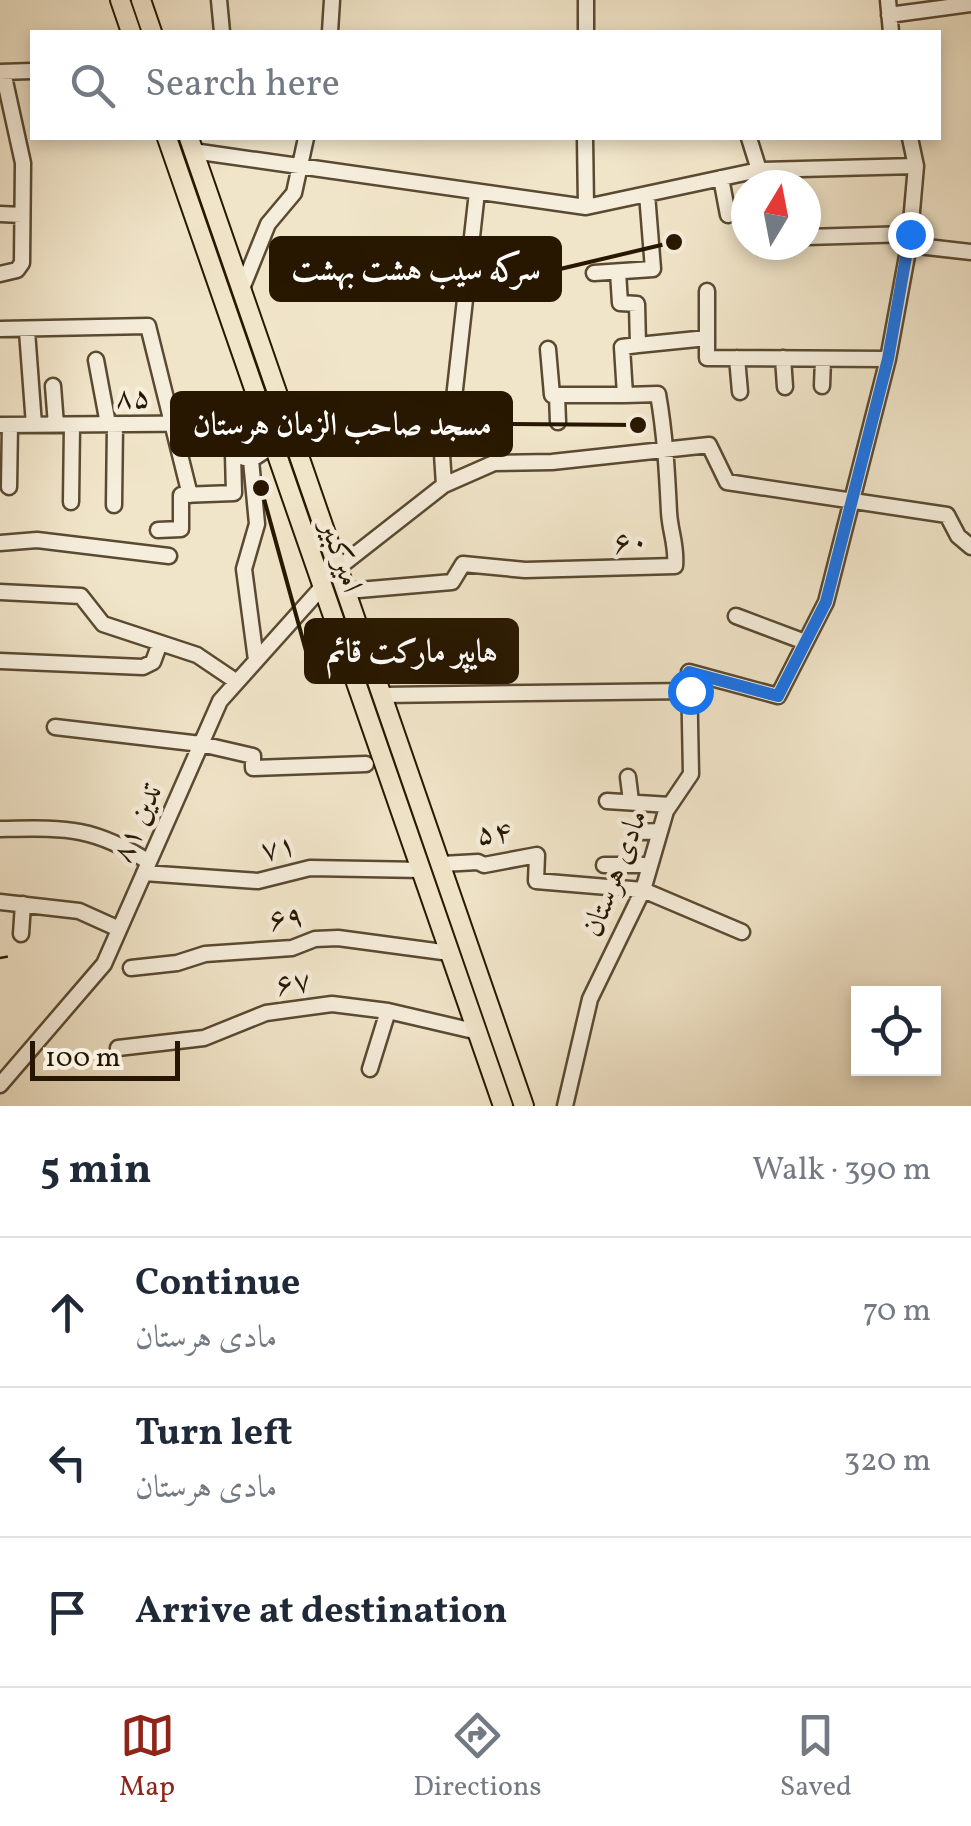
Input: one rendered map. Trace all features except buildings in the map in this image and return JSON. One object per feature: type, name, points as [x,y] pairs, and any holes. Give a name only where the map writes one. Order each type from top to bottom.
[{"type":"main road","points":[[120,0],[130,30]]},
{"type":"main road","points":[[141,0],[151,30]]},
{"type":"main road","name":"امیرکبیر","points":[[168,140],[478,1032],[524,1106]]},
{"type":"main road","name":"امیرکبیر","points":[[191,144],[442,864],[502,1071],[504,1106]]},
{"type":"main road","points":[[228,320],[248,315]]},
{"type":"main road","points":[[238,344],[256,338]]},
{"type":"street","points":[[220,0],[222,30]]},
{"type":"street","points":[[330,30],[332,0]]},
{"type":"street","points":[[586,0],[586,30]]},
{"type":"street","points":[[889,7],[971,4]]},
{"type":"street","points":[[0,274],[17,270],[22,263],[23,163],[2,72],[30,72]]},
{"type":"street","points":[[241,292],[268,224],[294,192],[306,140]]},
{"type":"street","points":[[585,140],[586,206]]},
{"type":"street","points":[[749,140],[759,170],[916,166]]},
{"type":"street","points":[[383,695],[690,691],[689,672],[778,696],[826,602],[888,359],[909,239],[916,166],[910,140]]},
{"type":"street","points":[[191,144],[477,192],[586,206],[731,176]]},
{"type":"street","points":[[721,178],[728,216]]},
{"type":"street","points":[[338,422],[453,407],[477,192]]},
{"type":"street","points":[[594,273],[653,270],[647,194]]},
{"type":"street","points":[[0,214],[22,215]]},
{"type":"street","points":[[821,237],[909,239],[971,252]]},
{"type":"street","points":[[548,350],[552,395],[625,394],[637,304],[620,302],[618,272]]},
{"type":"street","points":[[707,291],[707,358],[888,359]]},
{"type":"street","points":[[0,330],[148,326],[190,494]]},
{"type":"street","points":[[27,332],[34,425]]},
{"type":"street","points":[[630,346],[707,338]]},
{"type":"street","points":[[737,358],[740,392]]},
{"type":"street","points":[[784,358],[785,387]]},
{"type":"street","points":[[822,386],[823,359]]},
{"type":"street","points":[[96,360],[112,424],[114,505]]},
{"type":"street","points":[[53,386],[64,425],[71,502]]},
{"type":"street","name":"۶۰","points":[[346,591],[452,582],[464,564],[542,570],[674,566],[677,540],[669,518],[668,450],[658,394],[625,394]]},
{"type":"street","points":[[557,395],[558,422]]},
{"type":"street","points":[[439,407],[444,485]]},
{"type":"street","name":"۸۵","points":[[5,425],[267,423]]},
{"type":"street","points":[[5,425],[9,487]]},
{"type":"street","points":[[251,460],[274,445]]},
{"type":"street","points":[[338,568],[444,485],[494,463],[709,445],[728,482],[947,515],[958,536],[971,548]]},
{"type":"street","points":[[158,530],[181,529],[181,495],[234,493],[233,454],[251,460]]},
{"type":"street","points":[[251,460],[257,524],[244,570],[256,660]]},
{"type":"street","points":[[0,543],[37,540],[170,556]]},
{"type":"street","name":"تدین ۸۱","points":[[0,1085],[104,964],[220,701],[323,586]]},
{"type":"street","points":[[0,592],[81,596],[104,624],[197,655],[237,682]]},
{"type":"street","points":[[736,616],[805,642]]},
{"type":"street","points":[[0,661],[144,666],[152,662],[160,643]]},
{"type":"street","name":"مادی هرستان","points":[[565,1106],[590,998],[643,890],[670,805],[691,774],[690,691]]},
{"type":"street","points":[[55,727],[201,744],[253,756],[253,768],[366,764]]},
{"type":"street","points":[[628,777],[631,801]]},
{"type":"street","points":[[606,801],[670,805]]},
{"type":"street","name":"۷۱","points":[[0,829],[65,828],[109,837],[146,867],[258,881],[310,868],[422,870]]},
{"type":"street","points":[[634,832],[660,831]]},
{"type":"street","name":"۵۴","points":[[442,864],[484,865],[537,855],[536,882],[643,890]]},
{"type":"street","points":[[604,865],[650,866]]},
{"type":"street","points":[[643,890],[742,932]]},
{"type":"street","points":[[0,902],[79,911],[119,930]]},
{"type":"street","points":[[21,934],[23,904]]},
{"type":"street","name":"۶۹","points":[[131,968],[216,952],[292,948],[326,939],[381,941],[450,952]]},
{"type":"street","name":"۶۷","points":[[118,1048],[204,1038],[266,1013],[332,1004],[388,1011],[478,1032]]},
{"type":"street","points":[[370,1068],[388,1011]]},
{"type":"path","points":[[0,958],[10,956]]},
{"type":"place","name":"سرکه سیب هشت بهشت","points":[[674,242]]},
{"type":"place","name":"مسجد صاحب الزمان هرستان","points":[[638,425]]},
{"type":"place","name":"هایپر مارکت قائم","points":[[261,488]]},
{"type":"route","points":[[690,691],[689,672],[778,696],[826,602],[888,359],[910,234]]}]
